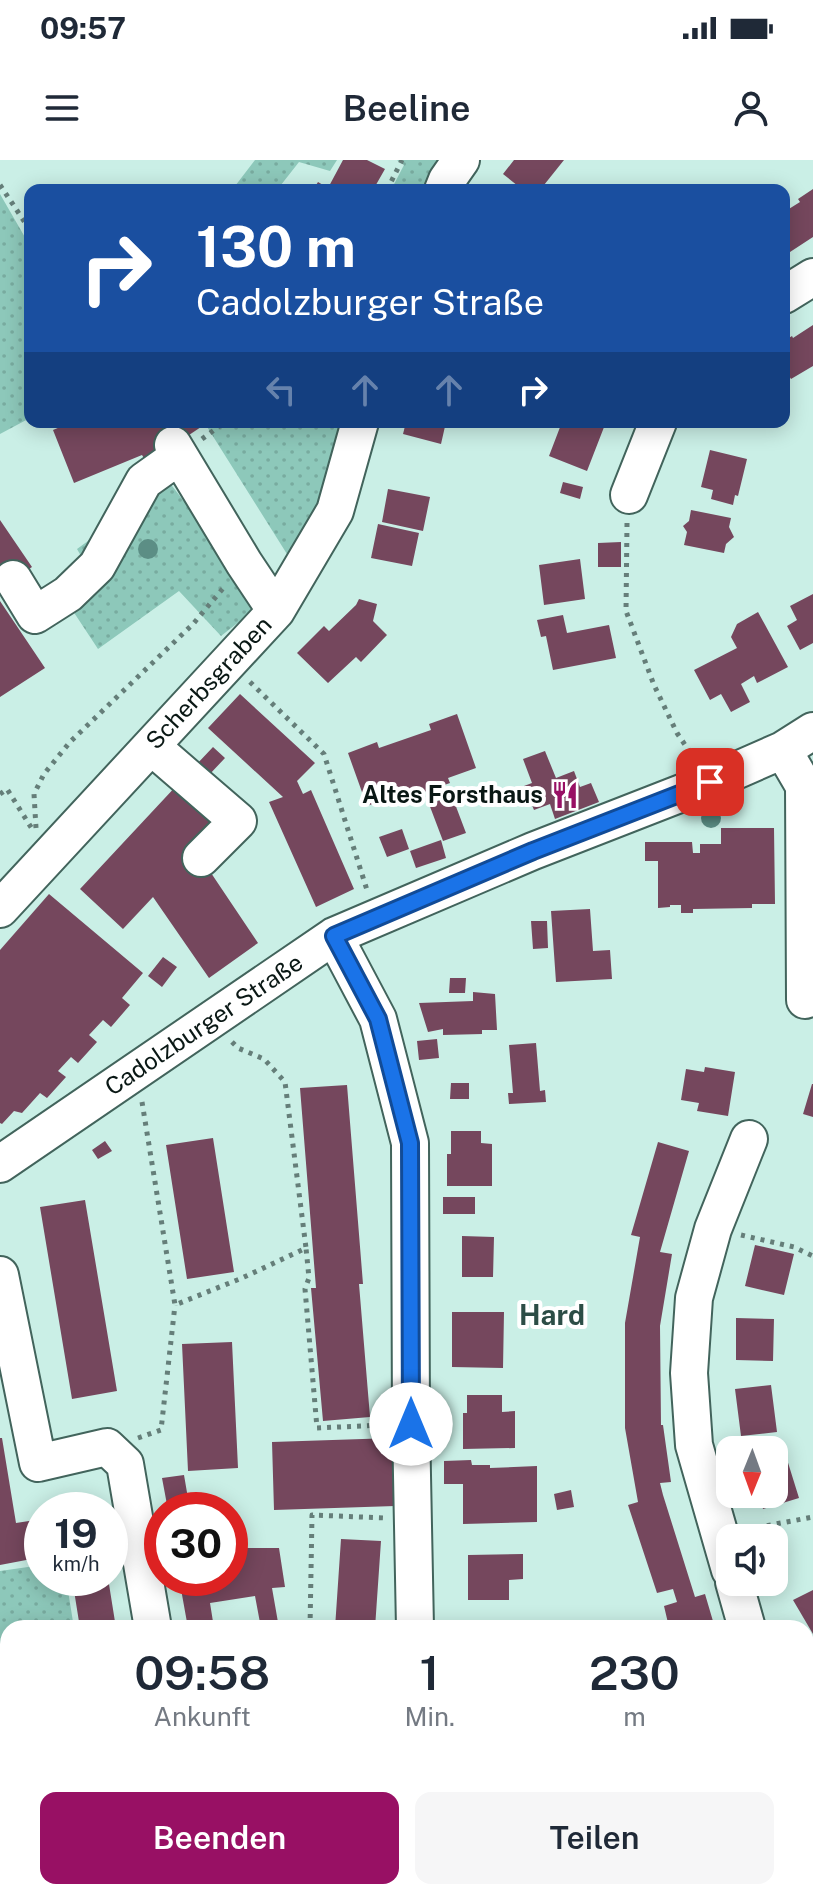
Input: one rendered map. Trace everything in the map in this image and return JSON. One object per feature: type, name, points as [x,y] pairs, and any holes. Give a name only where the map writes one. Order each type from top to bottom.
[{"type":"street","points":[[445,184],[461,160]]},
{"type":"street","points":[[790,291],[813,277]]},
{"type":"street","name":"Scherbsgraben","points":[[0,909],[276,611],[335,511],[358,428]]},
{"type":"street","points":[[629,495],[656,428]]},
{"type":"street","points":[[13,579],[35,615],[68,594],[97,566],[144,481],[176,451],[276,611]]},
{"type":"street","name":"Cadolzburger Straße","points":[[0,1164],[334,936],[533,851],[710,782],[783,750],[813,731]]},
{"type":"street","points":[[151,746],[238,821],[201,858]]},
{"type":"street","points":[[783,750],[804,786],[809,926],[805,1000]]},
{"type":"street","points":[[334,936],[378,1019],[410,1143],[415,1620]]},
{"type":"street","points":[[717,1524],[694,1445],[689,1373],[694,1298],[713,1229],[749,1139]]},
{"type":"street","points":[[0,1275],[38,1463],[107,1447],[125,1464],[152,1620]]},
{"type":"street","points":[[738,1596],[745,1620]]},
{"type":"path","points":[[390,184],[402,160]]},
{"type":"path","points":[[0,185],[24,221]]},
{"type":"path","points":[[629,495],[626,611],[654,685],[677,733],[710,782]]},
{"type":"path","points":[[0,794],[7,789],[36,836],[34,794],[44,774],[70,742],[193,624],[244,563]]},
{"type":"path","points":[[229,662],[324,754],[376,918]]},
{"type":"path","points":[[211,1019],[238,1048],[264,1059],[285,1082],[309,1278],[305,1289],[317,1428],[411,1424]]},
{"type":"path","points":[[107,1447],[161,1430],[175,1305],[144,1104],[124,1079]]},
{"type":"path","points":[[713,1229],[794,1247],[813,1256]]},
{"type":"path","points":[[175,1305],[306,1248]]},
{"type":"path","points":[[310,1620],[312,1515],[412,1519]]},
{"type":"path","points":[[776,1524],[813,1517]]},
{"type":"green space","points":[[255,160],[337,160],[330,171],[299,162],[282,184],[237,184]]},
{"type":"green space","points":[[397,160],[449,160],[436,184],[394,184],[404,165]]},
{"type":"green space","points":[[0,194],[24,236],[24,421],[0,434]]},
{"type":"green space","points":[[208,428],[339,428],[308,540],[292,562]]},
{"type":"green space","points":[[169,482],[263,603],[221,636],[179,591],[98,649],[69,605],[97,584],[77,549]]},
{"type":"green space","points":[[24,1568],[24,1596],[69,1596],[73,1620],[0,1620],[0,1571]]},
{"type":"building","points":[[343,160],[367,160],[385,169],[376,184],[330,184]]},
{"type":"building","points":[[514,160],[564,160],[545,184],[516,184],[503,174]]},
{"type":"building","points":[[813,189],[813,237],[790,252],[790,208],[800,202],[798,199]]},
{"type":"building","points":[[813,325],[813,366],[791,379],[790,337]]},
{"type":"building","points":[[200,428],[147,463],[142,455],[74,483],[53,430]]},
{"type":"building","points":[[404,428],[445,428],[441,444],[403,434]]},
{"type":"building","points":[[560,428],[604,428],[587,471],[549,456]]},
{"type":"building","points":[[710,450],[747,459],[733,505],[711,499],[713,490],[701,487]]},
{"type":"building","points":[[563,482],[583,487],[580,499],[560,493]]},
{"type":"building","points":[[388,489],[430,497],[423,531],[382,522]]},
{"type":"building","points":[[691,510],[731,518],[729,527],[734,537],[726,544],[724,553],[684,545],[687,532],[683,526],[689,521]]},
{"type":"building","points":[[0,520],[32,567],[0,588]]},
{"type":"building","points":[[378,524],[419,533],[412,566],[371,558]]},
{"type":"building","points":[[621,542],[621,567],[598,567],[598,543]]},
{"type":"building","points":[[580,559],[585,599],[544,605],[539,565]]},
{"type":"building","points":[[813,594],[813,643],[800,650],[787,626],[797,620],[790,606]]},
{"type":"building","points":[[359,599],[377,604],[373,621],[387,635],[361,662],[356,657],[328,683],[297,653],[324,626],[329,631]]},
{"type":"building","points":[[0,601],[45,668],[0,697]]},
{"type":"building","points":[[758,612],[788,667],[757,683],[754,676],[741,684],[750,702],[731,712],[721,694],[710,700],[694,670],[737,648],[731,637],[737,624]]},
{"type":"building","points":[[563,615],[567,633],[609,625],[616,658],[553,670],[546,636],[541,637],[537,620]]},
{"type":"building","points":[[240,694],[315,763],[297,781],[303,794],[311,790],[354,889],[316,907],[269,802],[283,797],[208,728]]},
{"type":"building","points":[[457,714],[476,768],[448,778],[450,783],[397,801],[395,796],[367,806],[348,753],[377,742],[379,748],[431,730],[429,724]]},
{"type":"building","points":[[213,747],[225,758],[208,776],[196,765]]},
{"type":"building","points":[[545,751],[556,778],[574,771],[580,787],[591,783],[599,802],[555,819],[550,804],[534,810],[524,786],[532,783],[523,759]]},
{"type":"building","points":[[178,784],[221,823],[205,864],[258,943],[209,978],[153,897],[123,929],[80,889]]},
{"type":"building","points":[[452,796],[466,833],[443,841],[429,804]]},
{"type":"building","points":[[721,828],[774,828],[775,904],[752,904],[752,908],[693,909],[693,913],[681,913],[681,905],[658,908],[658,861],[645,861],[645,842],[692,842],[693,853],[700,853],[700,844],[721,844]]},
{"type":"building","points":[[402,829],[409,849],[387,857],[379,837]]},
{"type":"building","points":[[441,840],[446,858],[416,868],[410,851]]},
{"type":"building","points":[[49,894],[143,973],[122,998],[130,1005],[111,1027],[103,1020],[89,1035],[97,1042],[78,1063],[71,1057],[58,1071],[66,1077],[47,1098],[40,1093],[22,1113],[14,1111],[2,1124],[0,950]]},
{"type":"building","points":[[590,909],[593,951],[610,950],[612,979],[556,982],[551,911]]},
{"type":"building","points":[[531,921],[547,921],[548,948],[533,949]]},
{"type":"building","points":[[163,957],[177,967],[162,987],[148,976]]},
{"type":"building","points":[[450,978],[466,978],[465,993],[449,993]]},
{"type":"building","points":[[473,992],[495,994],[497,1030],[482,1030],[482,1034],[443,1035],[443,1029],[428,1032],[419,1003],[473,1001]]},
{"type":"building","points":[[437,1039],[439,1058],[419,1060],[417,1041]]},
{"type":"building","points":[[536,1043],[540,1091],[545,1090],[546,1102],[509,1104],[508,1093],[513,1093],[509,1045]]},
{"type":"building","points":[[705,1067],[735,1072],[728,1116],[697,1111],[699,1103],[681,1100],[686,1069],[704,1072]]},
{"type":"building","points":[[451,1083],[469,1083],[469,1099],[450,1099]]},
{"type":"building","points":[[813,1084],[813,1117],[803,1114]]},
{"type":"building","points":[[347,1085],[370,1417],[323,1421],[311,1288],[316,1288],[300,1088]]},
{"type":"building","points":[[451,1131],[481,1131],[481,1143],[492,1144],[492,1186],[447,1186]]},
{"type":"building","points":[[213,1138],[234,1272],[187,1279],[166,1145]]},
{"type":"building","points":[[105,1141],[112,1151],[98,1159],[92,1150]]},
{"type":"building","points":[[658,1142],[689,1151],[660,1252],[672,1254],[660,1326],[661,1425],[671,1482],[660,1483],[695,1597],[705,1594],[713,1620],[667,1620],[664,1606],[677,1602],[673,1589],[657,1593],[628,1505],[638,1502],[625,1428],[625,1323],[640,1237],[631,1235]]},
{"type":"building","points":[[443,1197],[475,1197],[475,1214],[443,1214]]},
{"type":"building","points":[[85,1200],[117,1391],[72,1399],[40,1207]]},
{"type":"building","points":[[462,1236],[494,1237],[493,1277],[462,1277]]},
{"type":"building","points":[[755,1245],[794,1254],[784,1295],[745,1286]]},
{"type":"building","points":[[452,1312],[504,1312],[503,1368],[452,1367]]},
{"type":"building","points":[[736,1318],[774,1319],[773,1361],[736,1360]]},
{"type":"building","points":[[232,1342],[238,1468],[188,1471],[182,1344]]},
{"type":"building","points":[[771,1385],[777,1432],[741,1436],[735,1389]]},
{"type":"building","points":[[467,1395],[502,1395],[502,1412],[515,1411],[515,1448],[463,1449],[463,1413],[467,1413]]},
{"type":"building","points":[[2,1438],[16,1523],[24,1522],[24,1560],[0,1565]]},
{"type":"building","points":[[393,1438],[395,1506],[274,1510],[272,1442]]},
{"type":"building","points":[[471,1460],[472,1465],[490,1465],[490,1468],[537,1466],[537,1522],[463,1524],[463,1484],[444,1484],[444,1461]]},
{"type":"building","points":[[788,1463],[799,1498],[788,1501]]},
{"type":"building","points":[[184,1475],[187,1492],[165,1492],[162,1478]]},
{"type":"building","points":[[571,1490],[574,1507],[557,1510],[554,1494]]},
{"type":"building","points":[[341,1539],[381,1541],[376,1620],[336,1620]]},
{"type":"building","points":[[248,1548],[279,1548],[285,1587],[272,1588],[278,1620],[260,1620],[255,1596],[210,1603],[213,1620],[187,1620],[182,1596],[248,1596]]},
{"type":"building","points":[[523,1554],[523,1579],[509,1580],[509,1600],[468,1600],[468,1555]]},
{"type":"building","points":[[813,1590],[813,1620],[805,1620],[793,1600]]},
{"type":"building","points":[[75,1596],[111,1596],[115,1620],[79,1620]]},
{"type":"place","name":"Altes Forsthaus","points":[[565,795]]},
{"type":"district","name":"Hard","points":[[552,1315]]},
{"type":"route","points":[[411,1424],[410,1143],[378,1019],[334,936],[533,851],[710,782]]}]
